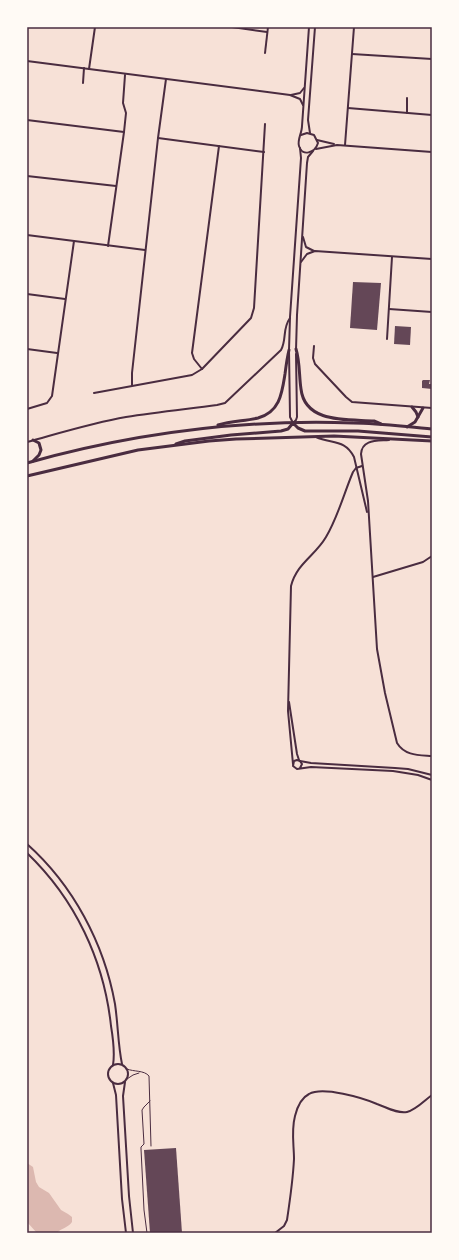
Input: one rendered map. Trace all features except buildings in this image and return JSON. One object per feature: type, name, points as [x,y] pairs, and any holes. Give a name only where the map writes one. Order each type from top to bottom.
[{"type":"main road","points":[[296,349],[298,355],[301,392],[306,404],[310,408],[316,413],[329,418],[374,421],[381,424]]},
{"type":"main road","points":[[213,427],[230,422],[261,417],[274,408],[282,393],[289,350]]},
{"type":"main road","points":[[412,407],[418,417]]},
{"type":"main road","points":[[407,427],[415,422],[424,408]]},
{"type":"main road","points":[[28,463],[86,447],[128,439],[213,427],[256,423],[354,423],[432,428]]},
{"type":"main road","points":[[293,423],[298,428],[305,431],[358,431],[432,437]]},
{"type":"main road","points":[[172,445],[185,441],[231,435],[281,431],[288,429],[293,423]]},
{"type":"main road","points":[[27,477],[32,474],[138,450],[236,439],[356,437],[432,441]]},
{"type":"main road","points":[[28,463],[39,455],[42,450],[39,443],[34,440]]},
{"type":"street","points":[[89,69],[95,27]]},
{"type":"street","points":[[232,27],[267,32]]},
{"type":"street","points":[[265,53],[268,27]]},
{"type":"street","points":[[309,27],[301,135],[298,141],[301,158],[290,317],[290,418],[293,423],[297,417],[296,349],[308,158],[316,148],[337,145],[432,152]]},
{"type":"street","points":[[311,135],[308,120],[315,27]]},
{"type":"street","points":[[345,145],[354,27]]},
{"type":"street","points":[[352,54],[432,59]]},
{"type":"street","points":[[27,61],[290,95],[300,99],[303,106]]},
{"type":"street","points":[[83,83],[84,68]]},
{"type":"street","points":[[108,246],[126,113],[123,103],[125,74]]},
{"type":"street","points":[[132,385],[145,250],[166,79]]},
{"type":"street","points":[[290,95],[300,93],[305,85]]},
{"type":"street","points":[[407,98],[407,113]]},
{"type":"street","points":[[348,108],[432,115]]},
{"type":"street","points":[[27,120],[124,132]]},
{"type":"street","points":[[94,392],[196,374],[251,318],[254,308],[265,124]]},
{"type":"street","points":[[301,135],[307,133],[314,135],[317,140],[316,148]]},
{"type":"street","points":[[158,138],[264,152]]},
{"type":"street","points":[[317,140],[337,145]]},
{"type":"street","points":[[202,369],[194,359],[192,353],[219,146]]},
{"type":"street","points":[[300,148],[304,152],[313,151]]},
{"type":"street","points":[[27,176],[116,186]]},
{"type":"street","points":[[27,235],[145,250]]},
{"type":"street","points":[[302,236],[306,247],[315,251],[432,259]]},
{"type":"street","points":[[27,409],[47,403],[52,396],[74,241]]},
{"type":"street","points":[[301,262],[306,254],[315,251]]},
{"type":"street","points":[[387,339],[392,257]]},
{"type":"street","points":[[27,294],[65,299]]},
{"type":"street","points":[[389,309],[432,312]]},
{"type":"street","points":[[27,442],[78,428],[124,418],[225,403],[281,350],[284,343],[285,327],[290,317]]},
{"type":"street","points":[[314,346],[313,358],[317,366],[349,400],[355,403],[432,408]]},
{"type":"street","points":[[27,349],[57,353]]},
{"type":"street","points":[[314,437],[340,442],[352,452],[368,513]]},
{"type":"street","points":[[404,440],[374,441],[367,443],[361,451],[368,513],[376,634],[379,664],[395,740],[401,749],[406,752],[432,756]]},
{"type":"street","points":[[362,466],[356,468],[352,474],[326,538],[299,568],[293,580],[291,593],[288,719],[292,741],[293,764],[295,768],[298,769],[311,767],[393,772],[432,780]]},
{"type":"street","points":[[372,577],[423,562],[432,556]]},
{"type":"street","points":[[289,695],[291,719],[302,765],[300,768]]},
{"type":"street","points":[[293,764],[295,760],[311,763],[395,768],[432,775]]},
{"type":"street","points":[[27,844],[52,869],[70,893],[85,918],[98,945],[108,973],[115,1002],[122,1064],[127,1069],[128,1074],[123,1096],[127,1177],[133,1233]]},
{"type":"street","points":[[27,853],[42,868],[66,900],[80,923],[91,947],[101,974],[108,1004],[114,1055],[113,1065]]},
{"type":"street","points":[[122,1064],[113,1065],[109,1069],[108,1075],[109,1079],[113,1083],[116,1095],[122,1200],[126,1233]]},
{"type":"street","points":[[113,1083],[119,1084],[125,1082]]},
{"type":"street","points":[[275,1233],[284,1226],[288,1220],[294,1162],[292,1136],[293,1124],[296,1111],[304,1097],[318,1091],[344,1094],[402,1112],[410,1111],[432,1095]]},
{"type":"lane","points":[[127,1069],[148,1075],[150,1085],[152,1146]]},
{"type":"lane","points":[[127,1079],[133,1074],[141,1072]]},
{"type":"lane","points":[[147,1233],[144,1210],[141,1149],[144,1144],[142,1110],[150,1101]]},
{"type":"shaded area","points":[[27,1163],[33,1167],[36,1182],[39,1187],[49,1193],[61,1210],[72,1217],[72,1222],[57,1233],[37,1233],[27,1222]]}]
